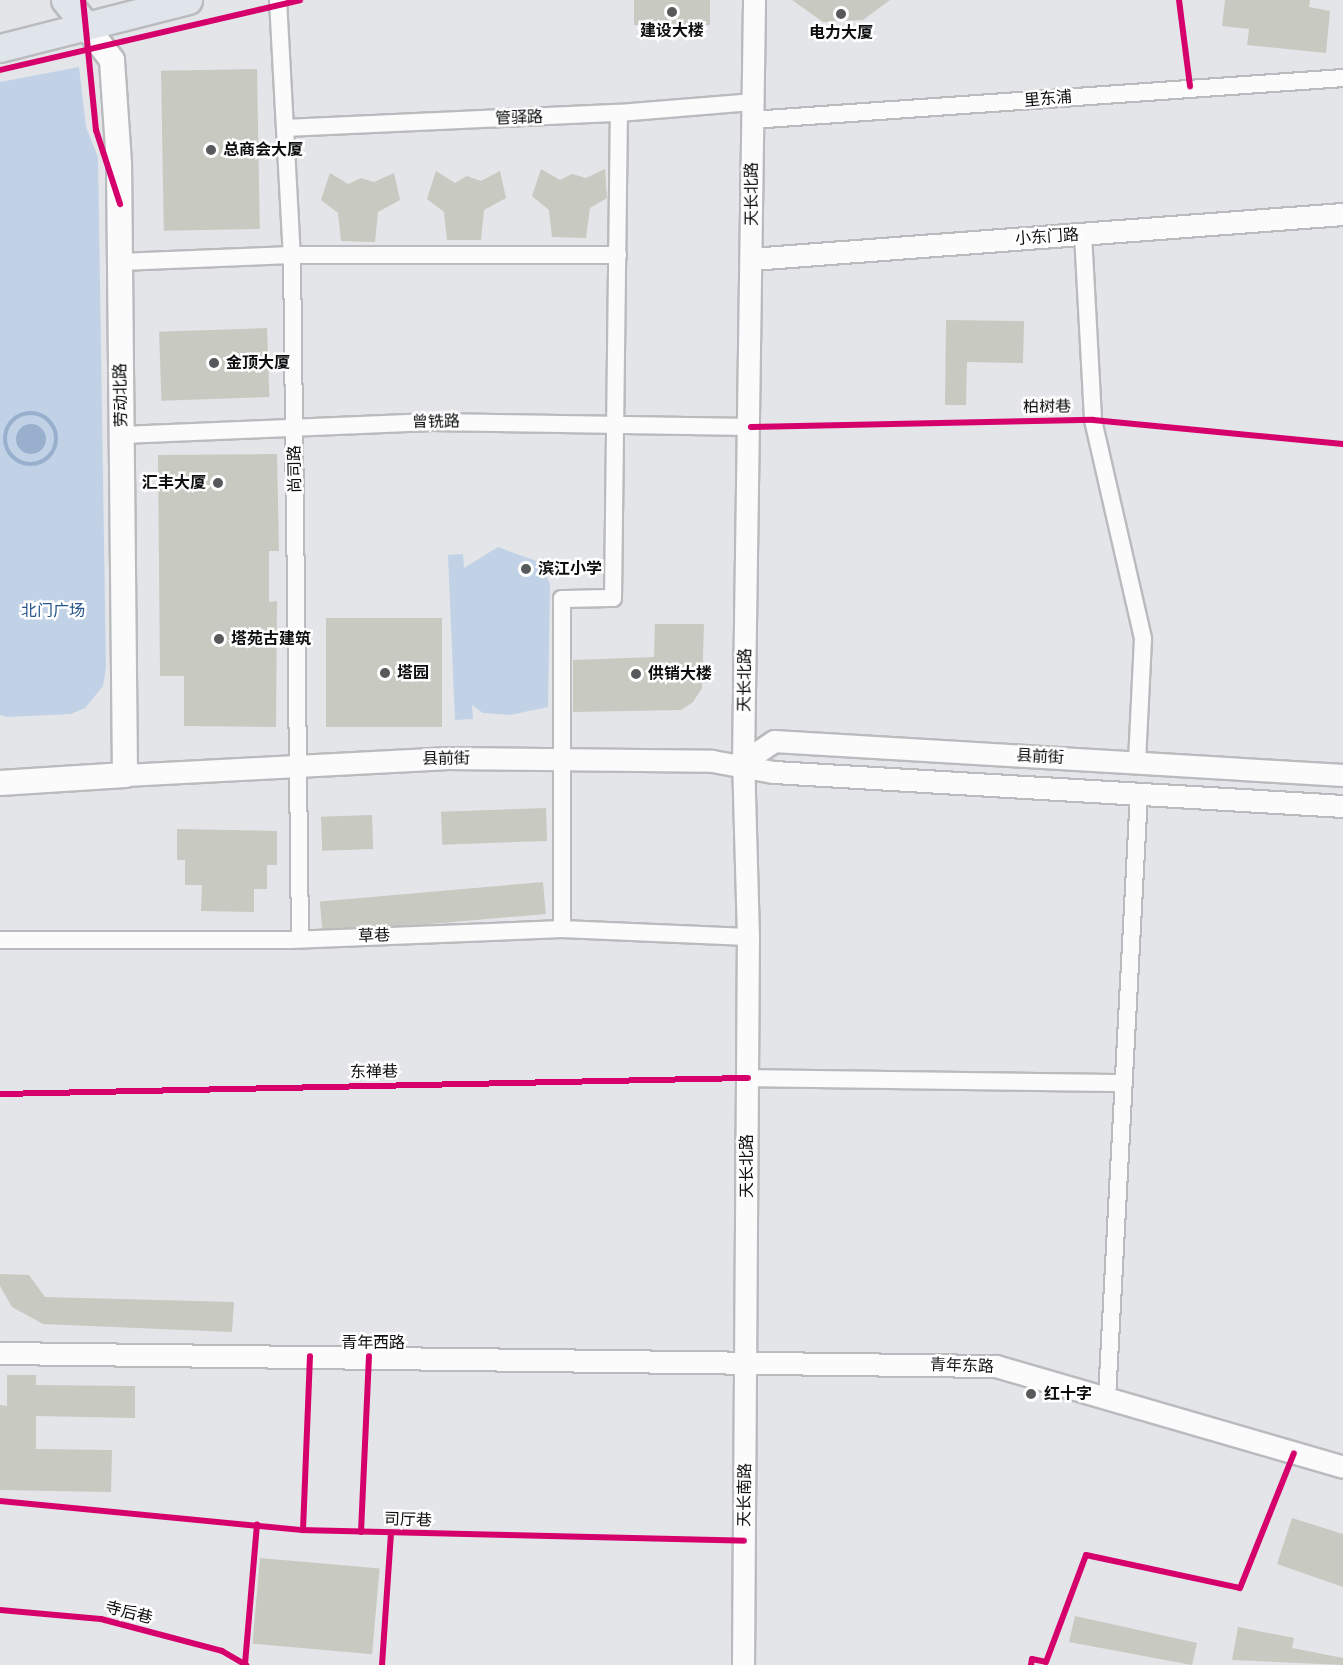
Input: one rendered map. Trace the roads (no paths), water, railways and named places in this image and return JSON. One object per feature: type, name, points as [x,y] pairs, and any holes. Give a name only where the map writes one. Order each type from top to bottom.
[{"type":"main road","points":[[65,0],[85,25]]},
{"type":"main road","points":[[0,48],[188,0]]},
{"type":"main road","name":"劳动北路","points":[[85,25],[112,60],[120,262],[122,435],[133,771]]},
{"type":"main road","name":"县前街","points":[[0,771],[133,771]]},
{"type":"main road","name":"县前街","points":[[0,783],[133,771]]},
{"type":"street","name":"尚司路","points":[[278,0],[292,255],[300,765],[300,938]]},
{"type":"street","name":"天长北路","points":[[746,1360],[748,937],[743,762],[751,427],[754,0]]},
{"type":"street","name":"里东浦","points":[[752,111],[1343,78]]},
{"type":"street","name":"管驿路","points":[[285,128],[619,113],[752,111]]},
{"type":"street","points":[[562,929],[566,759],[562,599],[613,598],[611,424],[618,255],[619,113]]},
{"type":"street","name":"小东门路","points":[[751,259],[1343,214]]},
{"type":"street","points":[[1083,234],[1094,420],[1143,639],[1137,763]]},
{"type":"street","points":[[120,262],[292,255],[618,255]]},
{"type":"street","name":"曾铣路","points":[[122,435],[432,422],[751,427]]},
{"type":"street","name":"县前街","points":[[743,762],[774,741],[1343,775]]},
{"type":"street","name":"县前街","points":[[133,771],[566,759],[743,762],[774,772],[1343,806]]},
{"type":"street","points":[[1107,1398],[1139,794]]},
{"type":"street","name":"草巷","points":[[0,940],[300,938],[562,929],[748,937]]},
{"type":"street","points":[[748,1078],[1124,1083]]},
{"type":"street","name":"青年西路","points":[[0,1353],[746,1360]]},
{"type":"street","name":"青年东路","points":[[746,1360],[996,1366],[1343,1467]]},
{"type":"street","name":"天长南路","points":[[743,1665],[746,1360]]},
{"type":"waterway","points":[[31,413],[45,417],[53,425],[57,439],[53,453],[45,461],[31,465],[17,461],[9,453],[5,439],[9,425],[17,417],[31,413]]},
{"type":"place","name":"建设大楼","points":[[672,12]]},
{"type":"place","name":"电力大厦","points":[[841,14]]},
{"type":"place","name":"总商会大厦","points":[[211,150]]},
{"type":"place","name":"金顶大厦","points":[[214,363]]},
{"type":"place","name":"汇丰大厦","points":[[218,483]]},
{"type":"place","name":"滨江小学","points":[[526,569]]},
{"type":"place","name":"塔苑古建筑","points":[[219,639]]},
{"type":"place","name":"塔园","points":[[385,673]]},
{"type":"place","name":"供销大楼","points":[[636,674]]},
{"type":"place","name":"红十字","points":[[1031,1394]]},
{"type":"park label","name":"北门广场","points":[[53,611]]}]
